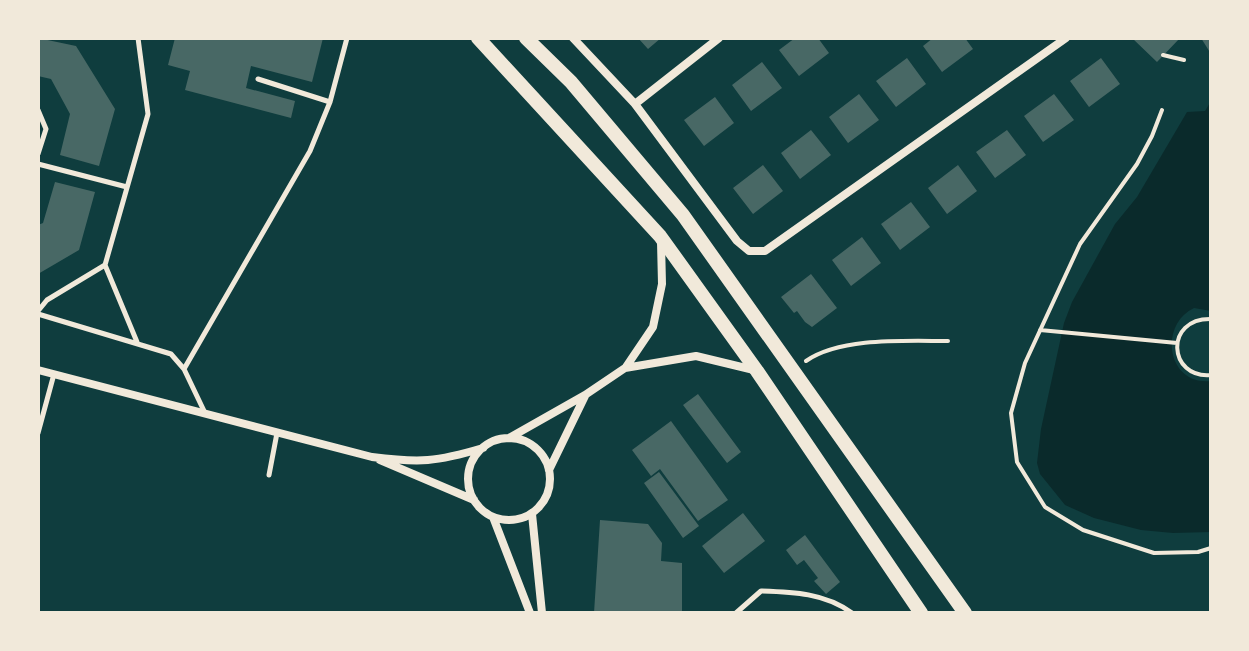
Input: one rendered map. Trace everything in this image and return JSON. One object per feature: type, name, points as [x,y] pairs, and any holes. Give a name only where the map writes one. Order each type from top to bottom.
[{"type":"main road","points":[[478,38],[660,236],[757,371],[921,613]]},
{"type":"main road","points":[[526,38],[571,82],[683,215],[965,613]]},
{"type":"street","points":[[573,38],[635,104],[737,241],[749,251],[765,251],[1066,38]]},
{"type":"street","points":[[635,104],[719,38]]},
{"type":"street","points":[[585,395],[549,470],[548,494],[532,514],[506,520],[482,510],[474,500],[468,478],[475,456],[491,443],[509,438],[585,395],[625,368],[653,327],[662,284],[660,236]]},
{"type":"street","points":[[625,368],[696,356],[757,371]]},
{"type":"street","points":[[38,370],[372,457],[414,462],[444,460],[483,448]]},
{"type":"street","points":[[509,438],[527,442],[537,449],[549,470]]},
{"type":"street","points":[[372,457],[474,500]]},
{"type":"street","points":[[532,514],[542,613]]},
{"type":"street","points":[[493,517],[530,613]]},
{"type":"lane","points":[[137,342],[105,265],[148,114],[138,38]]},
{"type":"lane","points":[[184,369],[310,151],[330,102],[347,38]]},
{"type":"lane","points":[[258,79],[330,102]]},
{"type":"lane","points":[[38,110],[46,129],[38,154]]},
{"type":"lane","points":[[38,164],[127,187]]},
{"type":"lane","points":[[105,265],[47,300],[38,312],[171,354],[184,369],[205,413]]},
{"type":"lane","points":[[38,433],[40,415],[54,374]]},
{"type":"lane","points":[[269,475],[277,432]]},
{"type":"lane","points":[[736,613],[761,591],[806,593],[852,613]]},
{"type":"path","points":[[1163,55],[1184,60]]},
{"type":"path","points":[[1162,110],[1137,164],[1080,244],[1025,363],[1011,413],[1017,462],[1045,507],[1083,530],[1154,553],[1198,552],[1211,548]]},
{"type":"path","points":[[1211,319],[1192,321],[1184,327],[1177,343],[1178,355],[1189,370],[1211,375]]},
{"type":"path","points":[[1040,330],[1177,343]]},
{"type":"path","points":[[793,370],[820,352],[887,341],[948,341]]},
{"type":"water","points":[[1211,101],[1211,311],[1194,308],[1183,316],[1175,327],[1172,353],[1185,374],[1196,380],[1211,381],[1211,532],[1141,530],[1094,518],[1065,505],[1040,474],[1037,463],[1041,429],[1064,323],[1072,302],[1115,224],[1137,197],[1187,112],[1205,111]]},
{"type":"building","points":[[38,38],[76,46],[115,109],[99,166],[60,155],[70,114],[51,79],[38,76]]},
{"type":"building","points":[[175,38],[323,38],[312,82],[251,66],[246,88],[295,101],[291,118],[185,90],[190,71],[168,65]]},
{"type":"building","points":[[638,38],[661,38],[648,49]]},
{"type":"building","points":[[795,38],[818,38],[829,53],[799,76],[779,50]]},
{"type":"building","points":[[933,38],[965,38],[973,49],[942,72],[923,46]]},
{"type":"building","points":[[1132,38],[1180,38],[1157,62]]},
{"type":"building","points":[[1201,38],[1211,38],[1211,54]]},
{"type":"building","points":[[907,58],[926,84],[896,107],[876,81]]},
{"type":"building","points":[[1101,58],[1120,84],[1089,107],[1070,81]]},
{"type":"building","points":[[762,62],[782,88],[751,111],[732,85]]},
{"type":"building","points":[[859,94],[879,120],[848,143],[829,117]]},
{"type":"building","points":[[1054,94],[1074,120],[1043,142],[1024,116]]},
{"type":"building","points":[[715,97],[734,123],[704,146],[684,120]]},
{"type":"building","points":[[811,130],[831,155],[800,179],[781,153]]},
{"type":"building","points":[[1007,130],[1026,155],[995,178],[976,152]]},
{"type":"building","points":[[763,165],[783,191],[753,214],[733,188]]},
{"type":"building","points":[[958,165],[977,191],[947,214],[928,188]]},
{"type":"building","points":[[55,182],[95,192],[79,250],[38,274],[38,225],[43,223]]},
{"type":"building","points":[[911,202],[930,227],[900,250],[881,224]]},
{"type":"building","points":[[862,237],[881,263],[851,286],[832,260]]},
{"type":"building","points":[[811,274],[837,308],[812,327],[797,311],[794,313],[781,297]]},
{"type":"building","points":[[698,394],[741,452],[727,463],[683,405]]},
{"type":"building","points":[[671,421],[728,500],[698,521],[660,469],[651,476],[632,450]]},
{"type":"building","points":[[659,472],[699,526],[683,538],[644,483]]},
{"type":"building","points":[[743,513],[765,541],[724,573],[702,546]]},
{"type":"building","points":[[600,520],[648,524],[662,543],[661,561],[682,563],[682,613],[594,613]]},
{"type":"building","points":[[805,535],[840,582],[826,594],[814,581],[818,578],[804,560],[797,565],[786,550]]}]
